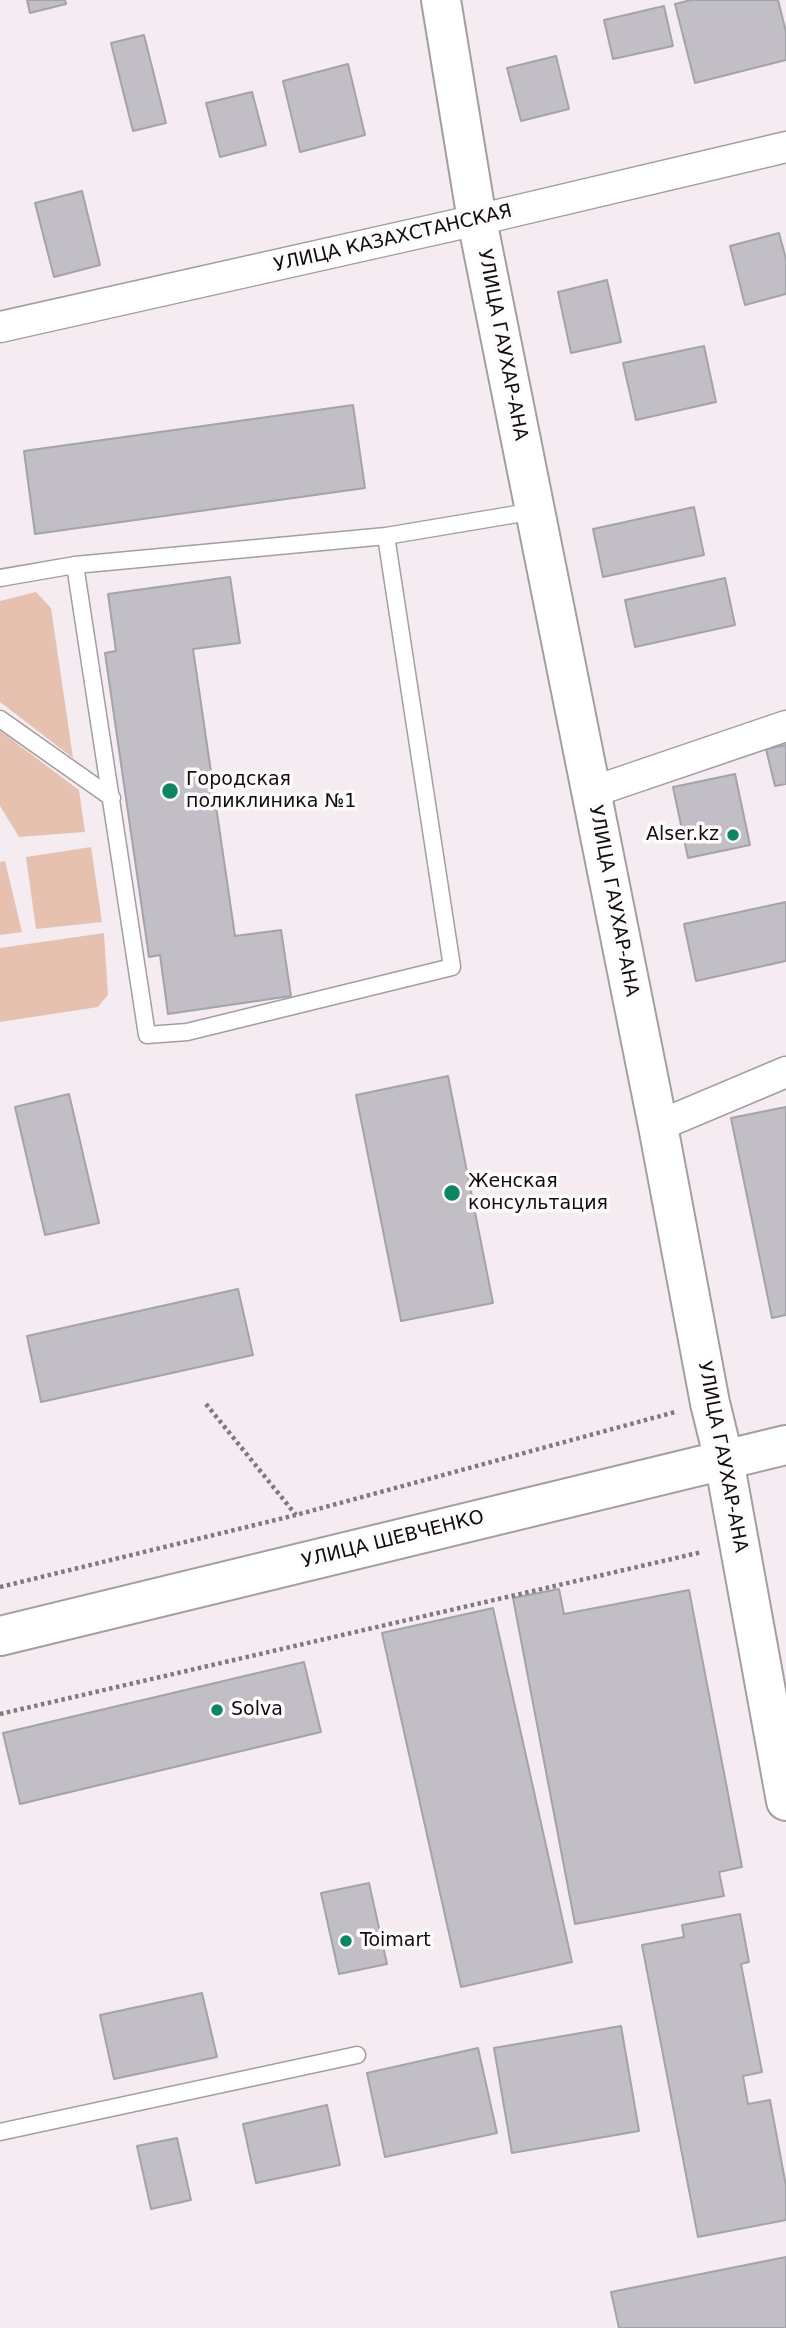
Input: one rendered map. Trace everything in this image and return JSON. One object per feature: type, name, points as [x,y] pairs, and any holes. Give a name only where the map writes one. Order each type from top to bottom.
[{"type":"street","name":"УЛИЦА ГАУХАР-АНА","points":[[441,0],[477,220],[658,1126],[710,1403],[724,1460],[786,1801]]},
{"type":"street","name":"УЛИЦА КАЗАХСТАНСКАЯ","points":[[0,327],[477,220],[786,147]]},
{"type":"street","points":[[592,792],[786,726]]},
{"type":"street","points":[[658,1126],[786,1072]]},
{"type":"street","name":"УЛИЦА ШЕВЧЕНКО","points":[[0,1636],[786,1445]]},
{"type":"lane","points":[[0,578],[75,565],[386,536],[535,511]]},
{"type":"lane","points":[[75,565],[147,1035],[187,1032],[452,967],[386,536]]},
{"type":"lane","points":[[0,719],[112,798]]},
{"type":"lane","points":[[0,2132],[357,2055]]},
{"type":"path","points":[[0,1587],[296,1515],[710,1403]]},
{"type":"path","points":[[206,1404],[296,1515]]},
{"type":"path","points":[[0,1714],[739,1543]]},
{"type":"shaded area","points":[[36,592],[51,608],[73,758],[0,702],[0,601]]},
{"type":"shaded area","points":[[0,731],[79,790],[85,832],[19,837],[0,806]]},
{"type":"shaded area","points":[[91,847],[102,922],[36,929],[26,857]]},
{"type":"shaded area","points":[[5,861],[22,932],[0,935],[0,862]]},
{"type":"shaded area","points":[[104,933],[108,995],[98,1007],[0,1022],[0,948]]},
{"type":"building","points":[[27,0],[65,0],[66,4],[30,13]]},
{"type":"building","points":[[691,0],[778,0],[786,32],[786,60],[695,83],[675,4]]},
{"type":"building","points":[[664,6],[673,46],[613,59],[604,20]]},
{"type":"building","points":[[144,35],[166,123],[133,131],[111,43]]},
{"type":"building","points":[[556,56],[569,109],[521,121],[507,68]]},
{"type":"building","points":[[348,64],[365,135],[300,152],[283,81]]},
{"type":"building","points":[[252,92],[266,145],[220,157],[206,103]]},
{"type":"building","points":[[82,191],[100,265],[54,277],[35,203]]},
{"type":"building","points":[[779,233],[786,259],[786,294],[745,305],[730,246]]},
{"type":"building","points":[[607,280],[621,342],[571,353],[558,292]]},
{"type":"building","points":[[704,346],[716,402],[636,420],[623,363]]},
{"type":"building","points":[[353,405],[365,488],[35,534],[24,451]]},
{"type":"building","points":[[694,507],[704,555],[603,577],[593,529]]},
{"type":"building","name":"Городская поликлиника №1","points":[[230,577],[240,643],[193,649],[235,936],[281,930],[291,996],[168,1014],[160,955],[149,957],[105,653],[116,651],[108,594]]},
{"type":"building","points":[[725,578],[735,625],[635,647],[625,600]]},
{"type":"building","points":[[786,745],[786,784],[775,786],[766,749]]},
{"type":"building","points":[[735,774],[750,845],[688,858],[673,787]]},
{"type":"building","points":[[786,902],[786,961],[696,981],[684,924]]},
{"type":"building","points":[[448,1076],[493,1303],[401,1321],[356,1095]]},
{"type":"building","points":[[69,1094],[99,1223],[45,1235],[15,1107]]},
{"type":"building","points":[[786,1107],[786,1315],[772,1318],[731,1118]]},
{"type":"building","points":[[238,1289],[253,1355],[41,1402],[27,1336]]},
{"type":"building","points":[[559,1589],[564,1614],[689,1590],[742,1867],[719,1872],[724,1896],[575,1924],[513,1598]]},
{"type":"building","points":[[493,1608],[572,1962],[461,1987],[382,1633]]},
{"type":"building","points":[[304,1662],[321,1732],[20,1804],[3,1733]]},
{"type":"building","points":[[369,1883],[387,1964],[339,1974],[321,1893]]},
{"type":"building","points":[[740,1914],[749,1962],[741,1964],[762,2072],[743,2076],[748,2104],[770,2100],[786,2186],[786,2220],[698,2237],[642,1945],[684,1937],[682,1925]]},
{"type":"building","points":[[202,1993],[217,2057],[114,2079],[100,2015]]},
{"type":"building","points":[[621,2026],[639,2131],[512,2153],[494,2048]]},
{"type":"building","points":[[478,2048],[497,2133],[385,2157],[367,2073]]},
{"type":"building","points":[[327,2105],[340,2165],[256,2183],[243,2124]]},
{"type":"building","points":[[177,2138],[191,2200],[151,2209],[137,2146]]},
{"type":"building","points":[[786,2257],[786,2328],[619,2328],[611,2292]]},
{"type":"place","name":"Городская поликлиника №1","points":[[170,791]]},
{"type":"place","name":"Alser.kz","points":[[733,835]]},
{"type":"place","name":"Женская консультация","points":[[452,1193]]},
{"type":"place","name":"Solva","points":[[217,1710]]},
{"type":"place","name":"Toimart","points":[[346,1941]]}]
